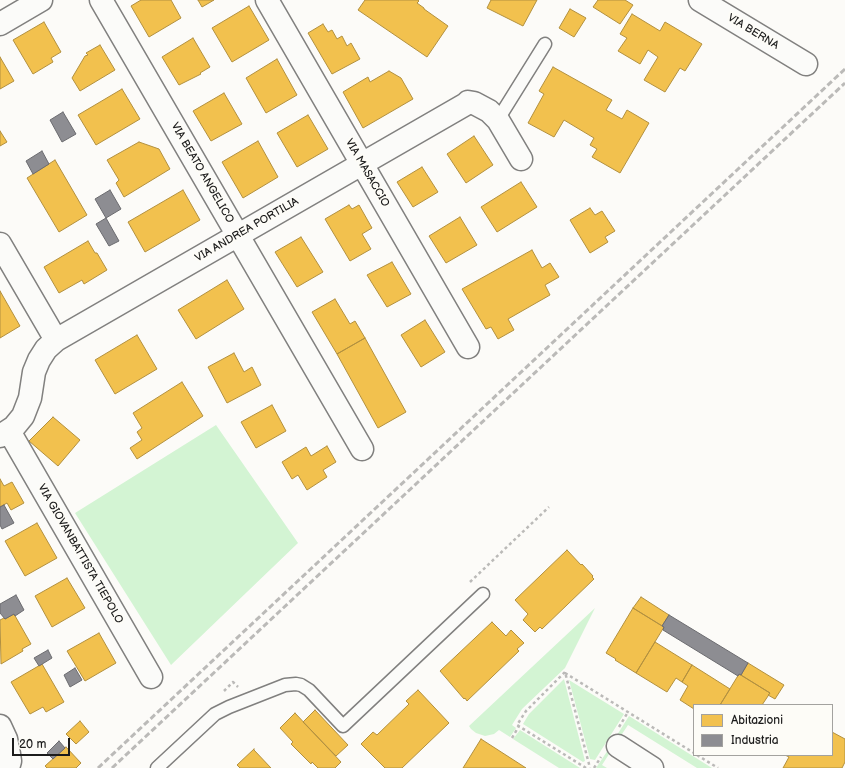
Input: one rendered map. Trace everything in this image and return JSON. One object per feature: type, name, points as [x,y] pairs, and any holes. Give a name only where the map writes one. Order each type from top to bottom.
[{"type":"street","points":[[0,24],[41,0]]},
{"type":"street","name":"VIA BEATO ANGELICO","points":[[101,0],[362,449]]},
{"type":"street","name":"VIA MASACCIO","points":[[267,0],[468,346]]},
{"type":"street","name":"VIA BERNA","points":[[700,0],[806,64]]},
{"type":"street","name":"VIA ANDREA PORTILIA","points":[[4,433],[19,422],[26,411],[30,398],[34,372],[39,360],[46,349],[56,340],[468,102],[477,104],[489,111],[496,118],[521,159]]},
{"type":"street","points":[[0,244],[56,340]]},
{"type":"street","name":"VIA GIOVANBATTISTA TIEPOLO","points":[[4,433],[151,677]]},
{"type":"street","points":[[0,726],[6,739],[9,754],[10,761],[8,768]]},
{"type":"street","points":[[618,746],[652,768]]},
{"type":"lane","points":[[496,118],[502,113],[545,44]]},
{"type":"lane","points":[[157,768],[215,714],[285,685],[296,684],[309,690],[344,726],[483,594]]},
{"type":"path","points":[[468,584],[549,506]]},
{"type":"path","points":[[512,738],[519,726],[517,725],[526,711],[565,672]]},
{"type":"path","points":[[565,672],[693,752]]},
{"type":"path","points":[[565,672],[590,768]]},
{"type":"path","points":[[222,693],[233,682],[241,691]]},
{"type":"path","points":[[519,726],[586,768]]},
{"type":"path","points":[[699,756],[718,768]]},
{"type":"green space","points":[[216,425],[298,543],[171,665],[75,513]]},
{"type":"green space","points":[[595,608],[565,668],[522,709],[512,725],[516,728],[510,737],[499,730],[494,734],[485,736],[476,733],[471,729],[469,726]]},
{"type":"green space","points":[[564,679],[585,761],[583,762],[523,724],[529,714]]},
{"type":"green space","points":[[569,680],[624,714],[595,760],[590,759]]},
{"type":"green space","points":[[629,716],[712,768],[697,768],[628,725],[620,737],[617,735]]},
{"type":"green space","points":[[520,730],[580,768],[559,768],[513,739]]},
{"type":"green space","points":[[608,750],[611,751],[602,765],[607,768],[596,768]]},
{"type":"building: Abitazioni","points":[[141,0],[171,0],[181,18],[149,37],[131,6]]},
{"type":"building: Abitazioni","points":[[198,0],[214,0],[202,7]]},
{"type":"building: Abitazioni","points":[[365,0],[418,0],[419,1],[417,3],[448,26],[427,57],[358,10]]},
{"type":"building: Abitazioni","points":[[491,0],[537,0],[523,26],[487,8]]},
{"type":"building: Abitazioni","points":[[598,0],[625,0],[633,5],[620,24],[593,7]]},
{"type":"building: Abitazioni","points":[[249,6],[269,40],[232,62],[212,28]]},
{"type":"building: Abitazioni","points":[[570,9],[586,18],[574,37],[559,28]]},
{"type":"building: Abitazioni","points":[[632,14],[660,31],[665,22],[702,44],[685,71],[680,68],[665,92],[644,80],[658,57],[648,50],[640,64],[618,51],[627,38],[620,34]]},
{"type":"building: Abitazioni","points":[[44,22],[61,52],[51,58],[53,62],[33,74],[13,40]]},
{"type":"building: Abitazioni","points":[[323,24],[328,32],[332,30],[337,39],[342,36],[347,46],[351,43],[360,59],[332,74],[308,33]]},
{"type":"building: Abitazioni","points":[[193,38],[210,67],[200,73],[201,74],[179,85],[162,57]]},
{"type":"building: Abitazioni","points":[[100,45],[115,70],[80,91],[72,78],[85,56],[88,55],[86,53]]},
{"type":"building: Abitazioni","points":[[0,57],[14,81],[0,89]]},
{"type":"building: Abitazioni","points":[[277,59],[297,95],[266,113],[246,78]]},
{"type":"building: Abitazioni","points":[[553,67],[612,100],[606,110],[622,119],[627,110],[649,123],[620,173],[592,157],[597,149],[590,145],[594,138],[564,120],[554,137],[528,123],[544,94],[539,91]]},
{"type":"building: Abitazioni","points":[[389,71],[401,78],[413,99],[363,128],[343,92],[368,77],[370,82]]},
{"type":"building: Abitazioni","points":[[122,89],[140,119],[96,145],[78,115]]},
{"type":"building: Abitazioni","points":[[224,93],[242,124],[211,141],[193,111]]},
{"type":"building: Abitazioni","points":[[308,115],[328,149],[297,167],[277,133]]},
{"type":"building: Abitazioni","points":[[0,131],[7,142],[0,146]]},
{"type":"building: Abitazioni","points":[[474,136],[493,165],[466,183],[447,154]]},
{"type":"building: Abitazioni","points":[[258,141],[278,177],[243,198],[222,162]]},
{"type":"building: Abitazioni","points":[[139,142],[159,149],[170,169],[124,197],[116,183],[119,180],[107,160]]},
{"type":"building: Abitazioni","points":[[55,160],[87,215],[59,232],[27,178]]},
{"type":"building: Abitazioni","points":[[422,167],[438,192],[413,207],[397,182]]},
{"type":"building: Abitazioni","points":[[521,182],[537,207],[497,232],[481,207]]},
{"type":"building: Abitazioni","points":[[183,190],[200,220],[145,252],[128,222]]},
{"type":"building: Abitazioni","points":[[349,205],[352,209],[359,205],[372,228],[362,234],[371,249],[350,261],[325,219]]},
{"type":"building: Abitazioni","points":[[590,208],[595,215],[602,211],[615,231],[605,237],[608,242],[590,253],[570,220]]},
{"type":"building: Abitazioni","points":[[460,217],[477,245],[446,263],[429,236]]},
{"type":"building: Abitazioni","points":[[301,237],[323,272],[297,287],[275,252]]},
{"type":"building: Abitazioni","points":[[88,241],[107,270],[84,284],[82,280],[59,293],[44,267]]},
{"type":"building: Abitazioni","points":[[532,250],[542,268],[550,263],[559,277],[545,285],[550,295],[508,319],[514,330],[498,339],[491,327],[486,329],[462,289]]},
{"type":"building: Abitazioni","points":[[392,262],[411,294],[387,307],[367,275]]},
{"type":"building: Abitazioni","points":[[227,280],[244,309],[196,339],[178,310]]},
{"type":"building: Abitazioni","points":[[0,291],[20,326],[0,338]]},
{"type":"building: Abitazioni","points":[[335,299],[350,324],[355,321],[365,338],[337,354],[312,312]]},
{"type":"building: Abitazioni","points":[[425,320],[445,352],[421,367],[401,335]]},
{"type":"building: Abitazioni","points":[[137,335],[157,369],[115,394],[95,360]]},
{"type":"building: Abitazioni","points":[[365,338],[406,412],[378,428],[337,354]]},
{"type":"building: Abitazioni","points":[[234,353],[244,372],[252,367],[261,385],[227,403],[208,367]]},
{"type":"building: Abitazioni","points":[[182,382],[203,416],[137,459],[130,448],[142,440],[137,432],[142,428],[133,413]]},
{"type":"building: Abitazioni","points":[[272,405],[286,431],[256,448],[241,422]]},
{"type":"building: Abitazioni","points":[[53,417],[80,440],[58,466],[29,441]]},
{"type":"building: Abitazioni","points":[[327,446],[336,462],[323,470],[327,477],[307,490],[298,475],[292,479],[282,462],[306,447],[311,456]]},
{"type":"building: Abitazioni","points":[[0,479],[4,486],[12,482],[24,503],[11,510],[7,503],[0,507]]},
{"type":"building: Abitazioni","points":[[37,523],[57,558],[25,576],[5,541]]},
{"type":"building: Abitazioni","points":[[567,550],[581,565],[582,564],[594,579],[542,629],[540,627],[535,632],[523,620],[528,614],[515,600]]},
{"type":"building: Abitazioni","points":[[67,578],[85,608],[52,627],[35,596]]},
{"type":"building: Abitazioni","points":[[641,597],[669,615],[662,626],[633,608]]},
{"type":"building: Abitazioni","points":[[633,608],[664,627],[636,673],[606,653]]},
{"type":"building: Abitazioni","points":[[14,614],[31,644],[22,649],[23,651],[1,664],[0,620]]},
{"type":"building: Abitazioni","points":[[492,622],[506,636],[511,630],[524,643],[517,649],[519,651],[467,701],[440,671]]},
{"type":"building: Abitazioni","points":[[99,633],[116,663],[85,681],[67,651]]},
{"type":"building: Abitazioni","points":[[655,642],[692,665],[682,682],[676,678],[667,692],[636,673]]},
{"type":"building: Abitazioni","points":[[748,663],[784,685],[775,699],[768,695],[770,693],[741,675]]},
{"type":"building: Abitazioni","points":[[42,664],[64,702],[46,712],[43,707],[30,714],[11,682]]},
{"type":"building: Abitazioni","points":[[692,665],[730,689],[721,704],[693,704],[693,708],[680,700],[688,686],[682,682]]},
{"type":"building: Abitazioni","points":[[739,674],[770,693],[763,704],[721,704]]},
{"type":"building: Abitazioni","points":[[418,690],[449,723],[402,768],[385,768],[361,744],[373,732],[377,735],[409,704],[406,701]]},
{"type":"building: Abitazioni","points":[[315,710],[348,745],[336,756],[303,722]]},
{"type":"building: Abitazioni","points":[[295,713],[341,762],[335,768],[318,768],[312,762],[311,764],[291,744],[293,742],[280,728]]},
{"type":"building: Abitazioni","points":[[80,721],[89,732],[76,744],[66,734]]},
{"type":"building: Abitazioni","points":[[833,733],[845,739],[845,762],[842,768],[783,768],[789,757],[787,756],[833,756]]},
{"type":"building: Abitazioni","points":[[481,739],[526,768],[463,768]]},
{"type":"building: Abitazioni","points":[[66,747],[81,763],[76,768],[47,768],[45,766]]},
{"type":"building: Abitazioni","points":[[254,749],[271,768],[240,768],[237,765]]},
{"type":"building: Industria","points":[[63,112],[76,134],[62,142],[50,120]]},
{"type":"building: Industria","points":[[42,151],[49,164],[33,174],[26,161]]},
{"type":"building: Industria","points":[[110,190],[121,209],[106,218],[95,199]]},
{"type":"building: Industria","points":[[106,218],[119,241],[109,246],[96,224]]},
{"type":"building: Industria","points":[[4,505],[14,523],[2,529],[0,525],[0,507]]},
{"type":"building: Industria","points":[[16,595],[24,610],[15,616],[14,614],[5,619],[0,613],[0,604]]},
{"type":"building: Industria","points":[[669,615],[748,663],[741,675],[739,674],[738,676],[663,630],[664,627],[662,626]]},
{"type":"building: Industria","points":[[48,650],[52,658],[39,666],[34,658]]},
{"type":"building: Industria","points":[[75,668],[82,680],[70,687],[64,675]]},
{"type":"building: Industria","points":[[59,741],[65,748],[53,759],[47,753]]},
{"type":"railway","points":[[98,768],[845,69]]},
{"type":"railway","points":[[112,768],[845,83]]}]
